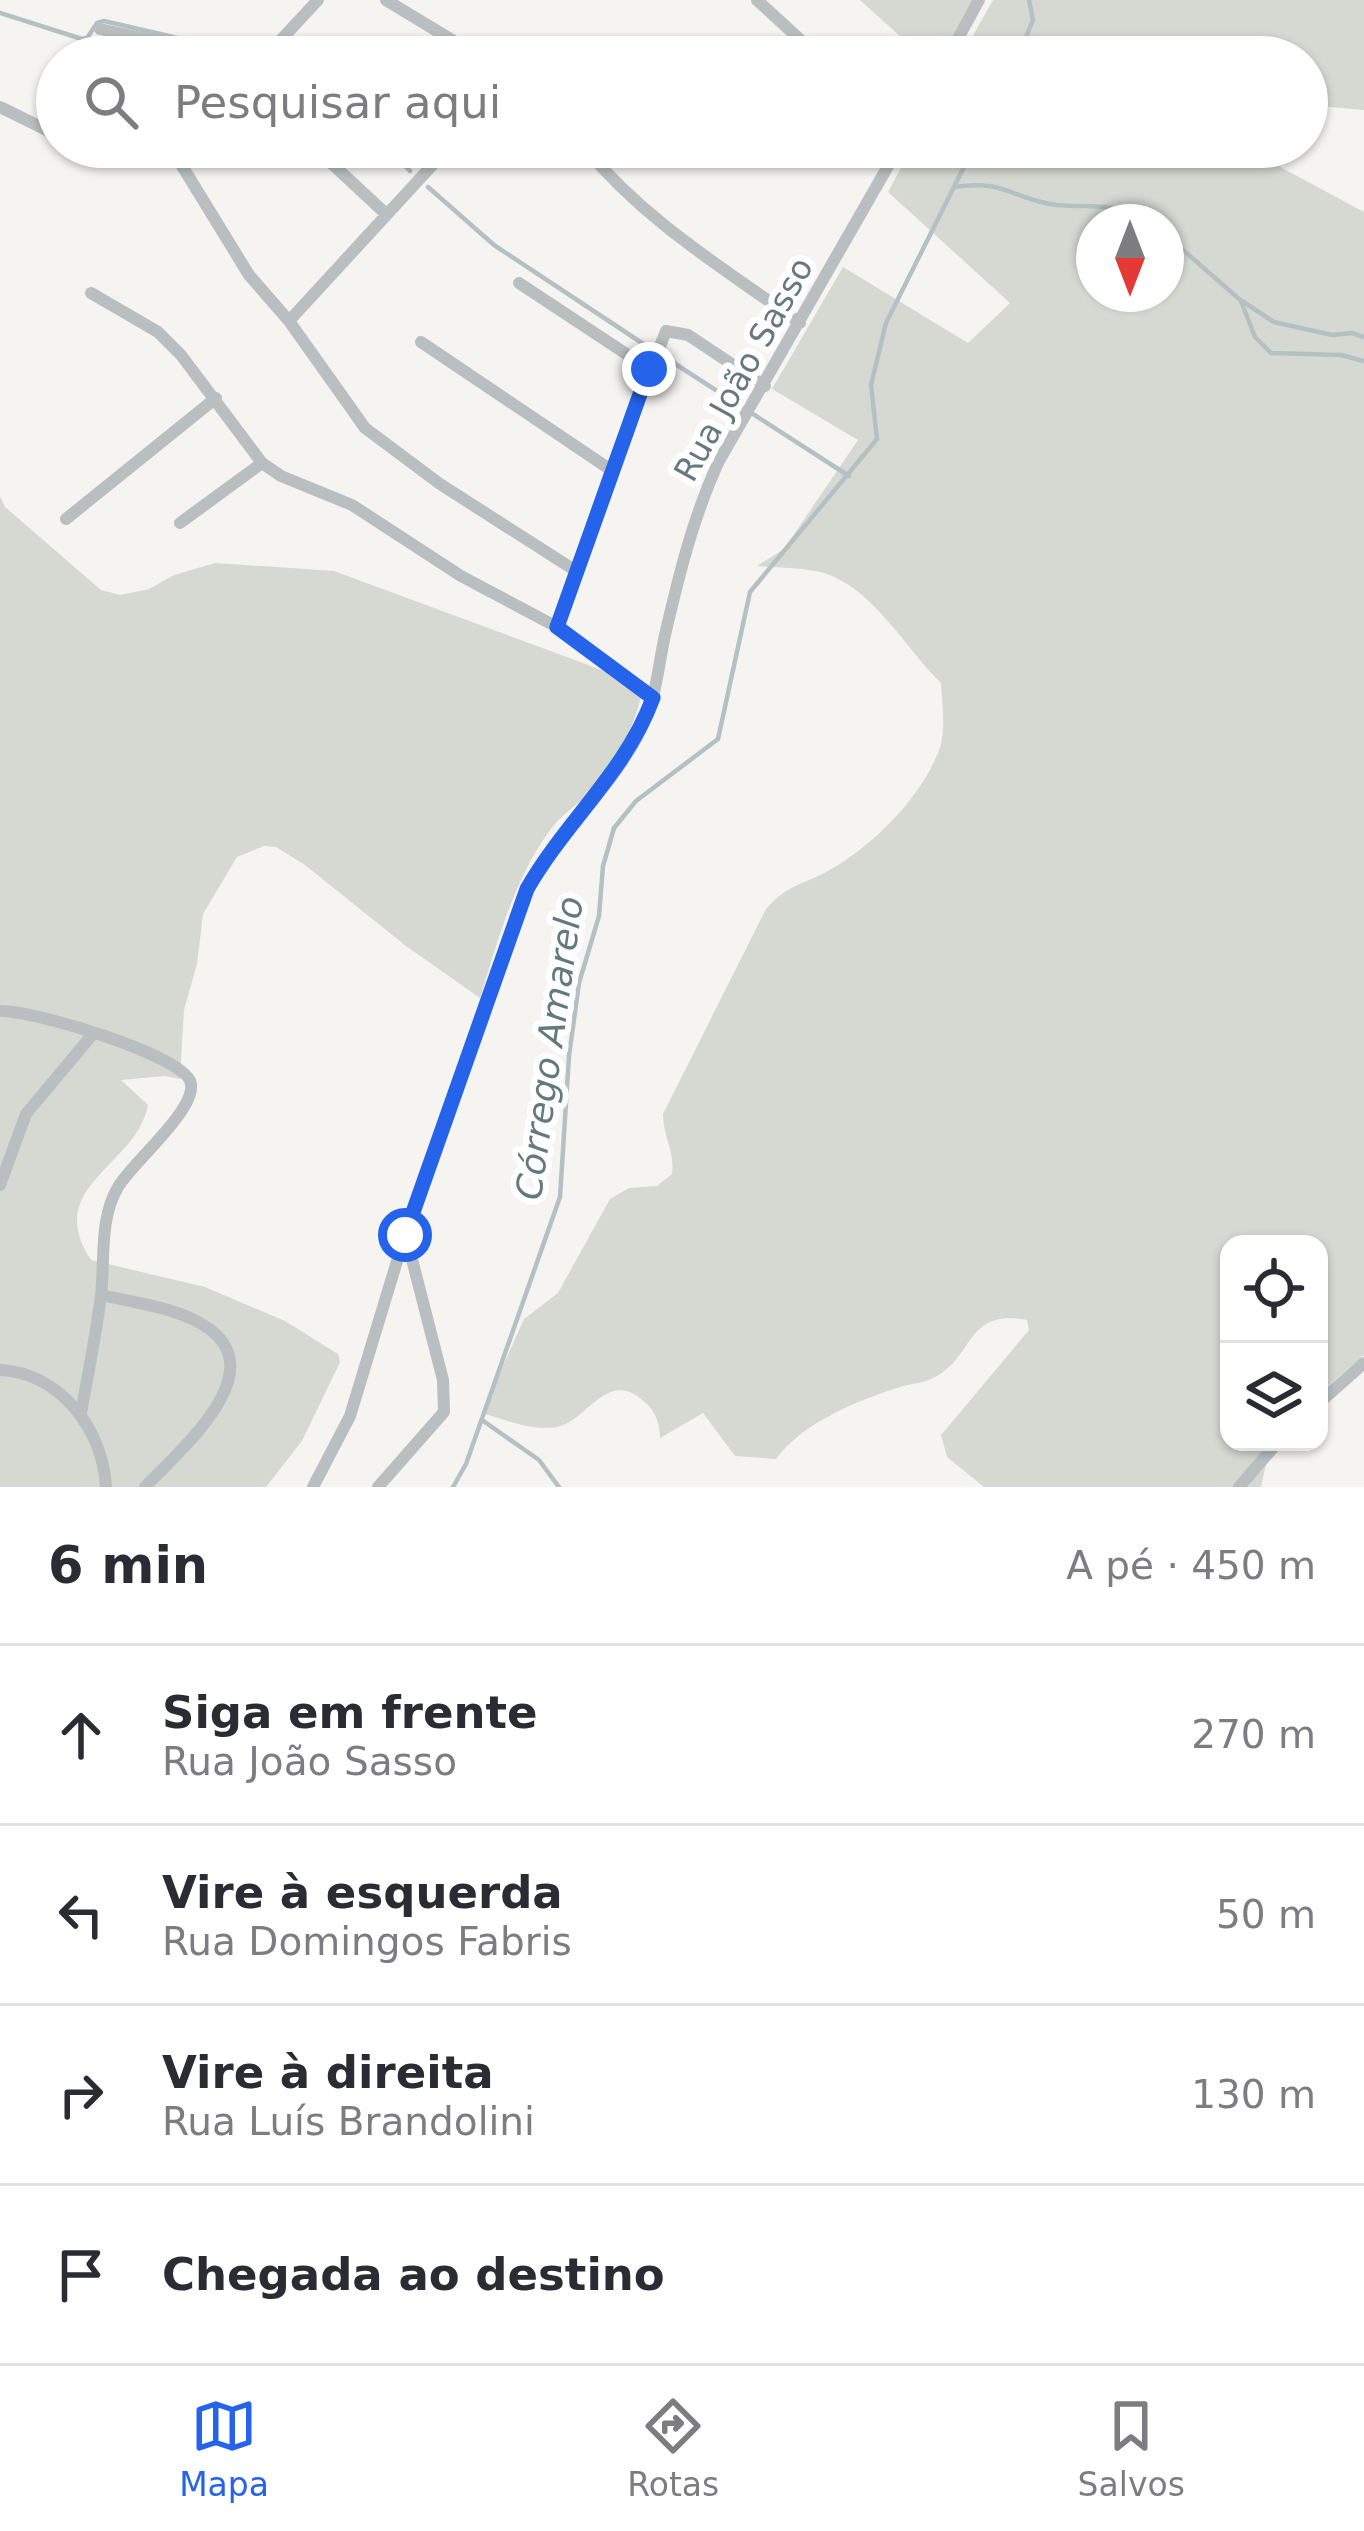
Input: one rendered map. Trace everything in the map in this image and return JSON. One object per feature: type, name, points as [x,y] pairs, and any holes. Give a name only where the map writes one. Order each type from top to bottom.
[{"type":"street","points":[[285,36],[318,0]]},
{"type":"street","points":[[386,0],[445,36]]},
{"type":"street","points":[[757,0],[796,36]]},
{"type":"street","points":[[960,36],[980,0]]},
{"type":"street","points":[[100,29],[132,36]]},
{"type":"street","points":[[0,107],[36,125]]},
{"type":"street","points":[[189,168],[237,258],[289,321],[365,428],[440,484],[577,571]]},
{"type":"street","points":[[337,168],[386,214]]},
{"type":"street","points":[[289,321],[429,168]]},
{"type":"street","points":[[601,168],[653,218],[800,323]]},
{"type":"street","name":"Rua João Sasso","points":[[313,1487],[350,1415],[405,1235],[527,889],[544,859],[615,772],[653,698],[693,524],[719,460],[887,168]]},
{"type":"street","points":[[519,283],[649,369]]},
{"type":"street","points":[[91,293],[158,332],[216,398],[262,463],[281,476],[352,505],[461,576],[557,627],[653,698]]},
{"type":"street","points":[[557,627],[611,470],[666,332],[675,330],[764,386]]},
{"type":"street","points":[[421,342],[611,470]]},
{"type":"street","points":[[66,518],[216,398]]},
{"type":"street","points":[[180,523],[262,463]]},
{"type":"street","points":[[0,1011],[38,1015],[158,1055],[191,1079],[192,1091],[183,1108],[118,1187],[106,1223],[101,1295],[81,1413]]},
{"type":"street","points":[[0,1185],[26,1114],[92,1035]]},
{"type":"street","points":[[378,1487],[444,1412],[443,1380],[405,1235]]},
{"type":"street","points":[[101,1295],[185,1316],[216,1335],[230,1358],[230,1384],[220,1405],[145,1487]]},
{"type":"street","points":[[1328,1395],[1364,1363]]},
{"type":"street","points":[[0,1370],[13,1370],[51,1386],[81,1413],[96,1438],[106,1487]]},
{"type":"street","points":[[1239,1487],[1270,1451]]},
{"type":"shaded area","points":[[860,0],[974,0],[954,36],[900,36]]},
{"type":"shaded area","points":[[993,0],[1364,0],[1364,110],[1328,107],[1328,36],[973,36]]},
{"type":"shaded area","points":[[901,168],[1282,168],[1364,212],[1364,1355],[1328,1386],[1328,1235],[1220,1235],[1220,1451],[1269,1451],[1261,1487],[984,1487],[947,1457],[941,1435],[1029,1330],[1027,1320],[1006,1318],[980,1328],[945,1370],[851,1405],[801,1434],[776,1459],[735,1456],[703,1413],[660,1438],[650,1408],[621,1390],[599,1398],[557,1427],[528,1426],[482,1413],[524,1319],[558,1293],[610,1199],[629,1188],[657,1186],[672,1174],[663,1114],[766,909],[788,890],[845,861],[878,834],[909,802],[940,748],[941,683],[874,606],[824,573],[757,566],[784,549],[858,440],[772,389],[843,267],[968,343],[1010,303],[888,192]]},
{"type":"shaded area","points":[[0,496],[5,507],[101,590],[120,595],[149,589],[174,575],[215,563],[334,571],[618,676],[641,696],[628,734],[605,774],[552,827],[525,871],[480,998],[305,865],[276,847],[264,846],[237,857],[203,914],[197,964],[184,1010],[180,1079],[121,1080],[148,1105],[128,1145],[97,1178],[78,1213],[79,1235],[91,1260],[205,1287],[285,1321],[338,1354],[340,1362],[302,1441],[266,1487],[0,1487]]},
{"type":"waterway","name":"Córrego Amarelo","points":[[1027,36],[1033,20],[1029,0]]},
{"type":"waterway","points":[[0,13],[73,36]]},
{"type":"waterway","points":[[88,36],[104,21],[169,36]]},
{"type":"waterway","points":[[407,168],[410,171]]},
{"type":"waterway","name":"Córrego Amarelo","points":[[453,1487],[466,1464],[560,1197],[579,983],[599,916],[603,866],[614,828],[636,801],[718,739],[750,592],[877,439],[871,385],[886,323],[964,168]]},
{"type":"waterway","points":[[954,187],[986,186],[1076,206]]},
{"type":"waterway","points":[[428,187],[494,245],[645,345]]},
{"type":"waterway","points":[[1184,251],[1239,299],[1274,322],[1364,337]]},
{"type":"waterway","points":[[1241,301],[1255,337],[1271,353],[1341,355],[1364,361]]},
{"type":"waterway","points":[[666,358],[849,476]]},
{"type":"waterway","points":[[482,1420],[539,1460],[559,1487]]},
{"type":"route","points":[[405,1235],[527,889],[544,859],[597,798],[631,748],[653,698],[557,627],[649,369]]}]
